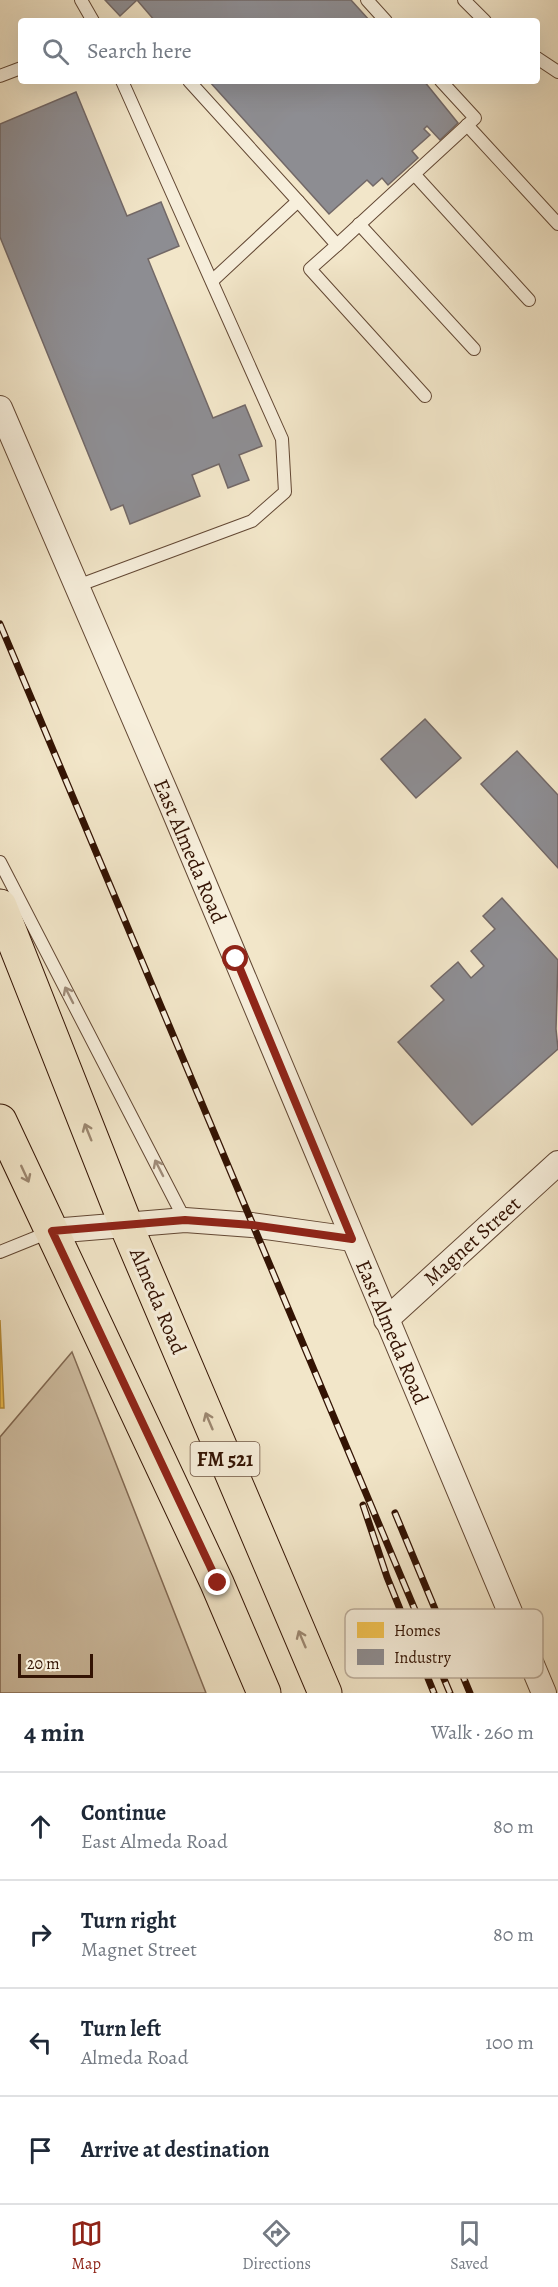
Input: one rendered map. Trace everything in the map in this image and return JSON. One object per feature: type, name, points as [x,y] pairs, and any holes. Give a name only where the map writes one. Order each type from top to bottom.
[{"type":"main road","name":"Almeda Road","points":[[0,906],[126,1226],[325,1693]]},
{"type":"main road","name":"FM 521","points":[[0,1121],[218,1583],[264,1693]]},
{"type":"street","name":"East Almeda Road","points":[[0,408],[508,1609]]},
{"type":"street","name":"Magnet Street","points":[[386,1320],[558,1163]]},
{"type":"street","points":[[52,1231],[185,1220],[252,1225],[352,1239]]},
{"type":"street","name":"East Almeda Road","points":[[538,1678],[544,1693]]},
{"type":"lane","points":[[81,0],[91,18]]},
{"type":"lane","points":[[367,0],[383,18]]},
{"type":"lane","points":[[464,0],[482,18]]},
{"type":"lane","points":[[540,60],[558,72]]},
{"type":"lane","points":[[0,76],[18,69]]},
{"type":"lane","points":[[77,586],[252,521],[285,492],[282,439],[123,84]]},
{"type":"lane","points":[[192,84],[337,245]]},
{"type":"lane","points":[[425,396],[310,269],[475,118],[444,84]]},
{"type":"lane","points":[[468,124],[558,224]]},
{"type":"lane","points":[[414,174],[529,300]]},
{"type":"lane","points":[[212,281],[298,201]]},
{"type":"lane","points":[[359,224],[474,349]]},
{"type":"lane","points":[[0,862],[185,1220]]},
{"type":"lane","points":[[0,1252],[52,1231]]},
{"type":"shaded area","points":[[72,1352],[206,1693],[0,1693],[0,1437]]},
{"type":"building: Homes","points":[[0,1320],[4,1408],[0,1408]]},
{"type":"building: Industry","points":[[105,0],[137,0],[120,16]]},
{"type":"building: Industry","points":[[137,0],[351,0],[367,18],[152,18]]},
{"type":"building: Industry","points":[[212,84],[426,84],[458,123],[440,140],[427,126],[424,129],[430,135],[412,151],[418,158],[388,185],[382,178],[373,186],[367,180],[329,214]]},
{"type":"building: Industry","points":[[76,92],[127,216],[161,202],[179,246],[148,259],[213,418],[245,405],[262,446],[239,455],[249,480],[228,488],[219,464],[192,475],[200,496],[130,524],[123,505],[111,510],[0,237],[0,124]]},
{"type":"building: Industry","points":[[425,719],[461,758],[416,798],[381,759]]},
{"type":"building: Industry","points":[[517,751],[558,795],[558,868],[481,784]]},
{"type":"building: Industry","points":[[502,898],[558,960],[556,1029],[558,1049],[472,1125],[398,1042],[444,1000],[431,986],[458,962],[471,978],[484,966],[471,951],[495,929],[483,916]]},
{"type":"railway","points":[[0,624],[415,1609]]},
{"type":"railway","points":[[363,1505],[400,1609]]},
{"type":"railway","points":[[395,1513],[435,1609]]},
{"type":"railway","points":[[428,1678],[434,1693]]},
{"type":"railway","points":[[444,1678],[450,1693]]},
{"type":"railway","points":[[464,1678],[470,1693]]},
{"type":"route","points":[[218,1583],[52,1231],[185,1220],[252,1225],[352,1239],[236,959]]}]
